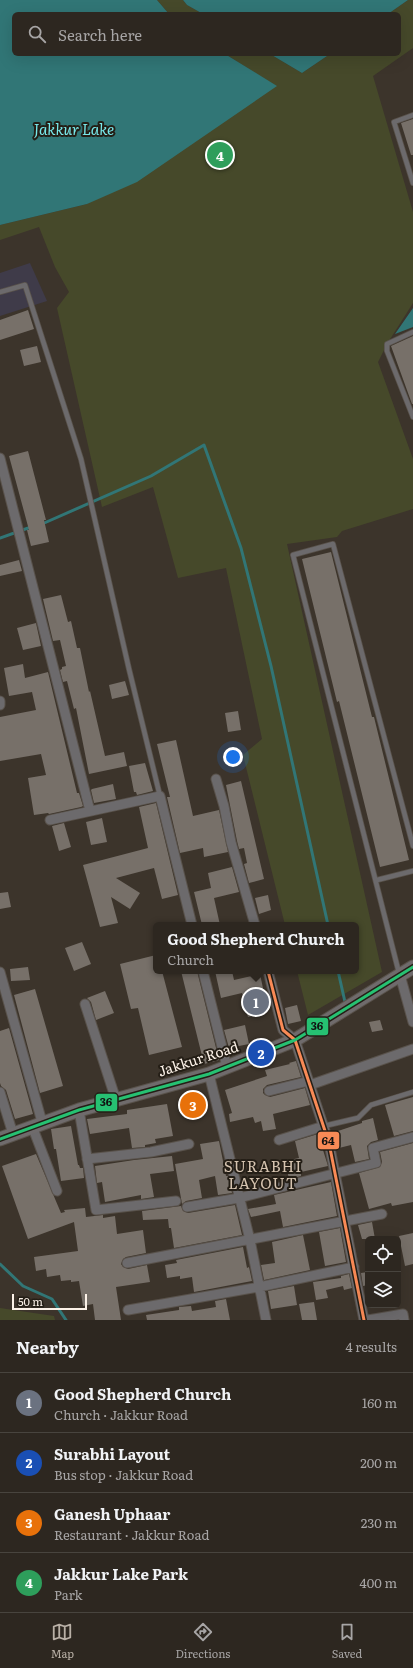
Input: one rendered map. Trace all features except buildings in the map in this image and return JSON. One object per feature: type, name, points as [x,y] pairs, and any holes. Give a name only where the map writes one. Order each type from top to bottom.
[{"type":"street","points":[[0,458],[90,811]]},
{"type":"street","points":[[216,779],[224,806],[231,842],[254,922]]},
{"type":"street","points":[[50,820],[160,796],[191,922]]},
{"type":"street","name":"Jakkur Road","points":[[0,1139],[37,1124],[79,1110],[209,1074],[295,1040],[413,967]]},
{"type":"street","points":[[0,972],[37,1124],[57,1191]]},
{"type":"street","points":[[204,974],[227,1067]]},
{"type":"street","points":[[269,974],[283,1030],[295,1040],[324,1126],[336,1174],[364,1320]]},
{"type":"street","points":[[400,975],[413,1022]]},
{"type":"street","points":[[85,1004],[116,1100]]},
{"type":"street","points":[[269,1091],[309,1083],[413,1049]]},
{"type":"street","points":[[209,1074],[250,1240],[266,1320]]},
{"type":"street","points":[[0,1092],[13,1134]]},
{"type":"street","points":[[79,1110],[96,1210],[176,1201]]},
{"type":"street","points":[[279,1140],[324,1126]]},
{"type":"street","points":[[187,1207],[239,1198],[376,1164],[373,1148],[413,1137]]},
{"type":"street","points":[[87,1159],[151,1152],[189,1144]]},
{"type":"street","points":[[127,1263],[382,1214]]},
{"type":"street","points":[[128,1310],[259,1287],[354,1267]]},
{"type":"street","points":[[368,1320],[403,1314],[404,1320]]},
{"type":"lane","points":[[413,115],[394,122],[413,183]]},
{"type":"lane","points":[[0,292],[25,285],[81,459],[160,796]]},
{"type":"lane","points":[[413,332],[387,344],[387,351],[413,417]]},
{"type":"lane","points":[[400,975],[293,555],[333,544],[413,846]]},
{"type":"lane","points":[[377,880],[413,871]]},
{"type":"lane","points":[[324,1126],[358,1118],[371,1105],[413,1092]]},
{"type":"shaded area","points":[[30,263],[47,301],[0,316],[0,273]]},
{"type":"green space","points":[[157,0],[183,0],[187,5],[199,12],[167,12]]},
{"type":"green space","points":[[408,0],[413,0],[413,48],[373,76],[413,212],[413,303],[387,344],[378,362],[413,459],[413,509],[342,531],[337,537],[287,544],[382,972],[308,1015],[298,974],[359,974],[359,922],[284,922],[243,755],[262,739],[226,568],[178,578],[153,487],[102,507],[57,308],[69,292],[55,267],[39,227],[0,240],[0,225],[87,204],[276,86],[228,56],[273,56],[302,73],[327,56],[401,56],[401,12],[391,12]]},
{"type":"green space","points":[[0,1308],[54,1316],[55,1320],[0,1320]]},
{"type":"water","name":"Jakkur Lake","points":[[0,0],[157,0],[167,12],[12,12],[12,56],[228,56],[277,86],[137,182],[87,204],[0,225]]},
{"type":"water","points":[[183,0],[408,0],[391,12],[199,12],[187,5]]},
{"type":"water","points":[[273,56],[327,56],[302,73]]},
{"type":"water","points":[[413,308],[413,327],[395,334]]},
{"type":"waterway","points":[[42,524],[151,476],[204,445],[241,548],[271,666],[327,922]]},
{"type":"waterway","points":[[0,538],[31,527]]},
{"type":"waterway","points":[[339,974],[345,1002]]},
{"type":"waterway","points":[[0,1264],[23,1286],[52,1299],[66,1320]]},
{"type":"transit line","name":"36","points":[[0,1139],[79,1110],[209,1074],[295,1040],[413,967]]},
{"type":"transit line","name":"64","points":[[269,974],[283,1030],[295,1040],[329,1143],[364,1320]]},
{"type":"place","name":"Jakkur Lake Park","points":[[220,155]]},
{"type":"place","name":"Good Shepherd Church","points":[[256,1002]]},
{"type":"place","name":"Surabhi Layout","points":[[261,1053]]},
{"type":"place","name":"Ganesh Uphaar","points":[[193,1105]]},
{"type":"district","name":"SURABHI LAYOUT","points":[[263,1174]]}]
